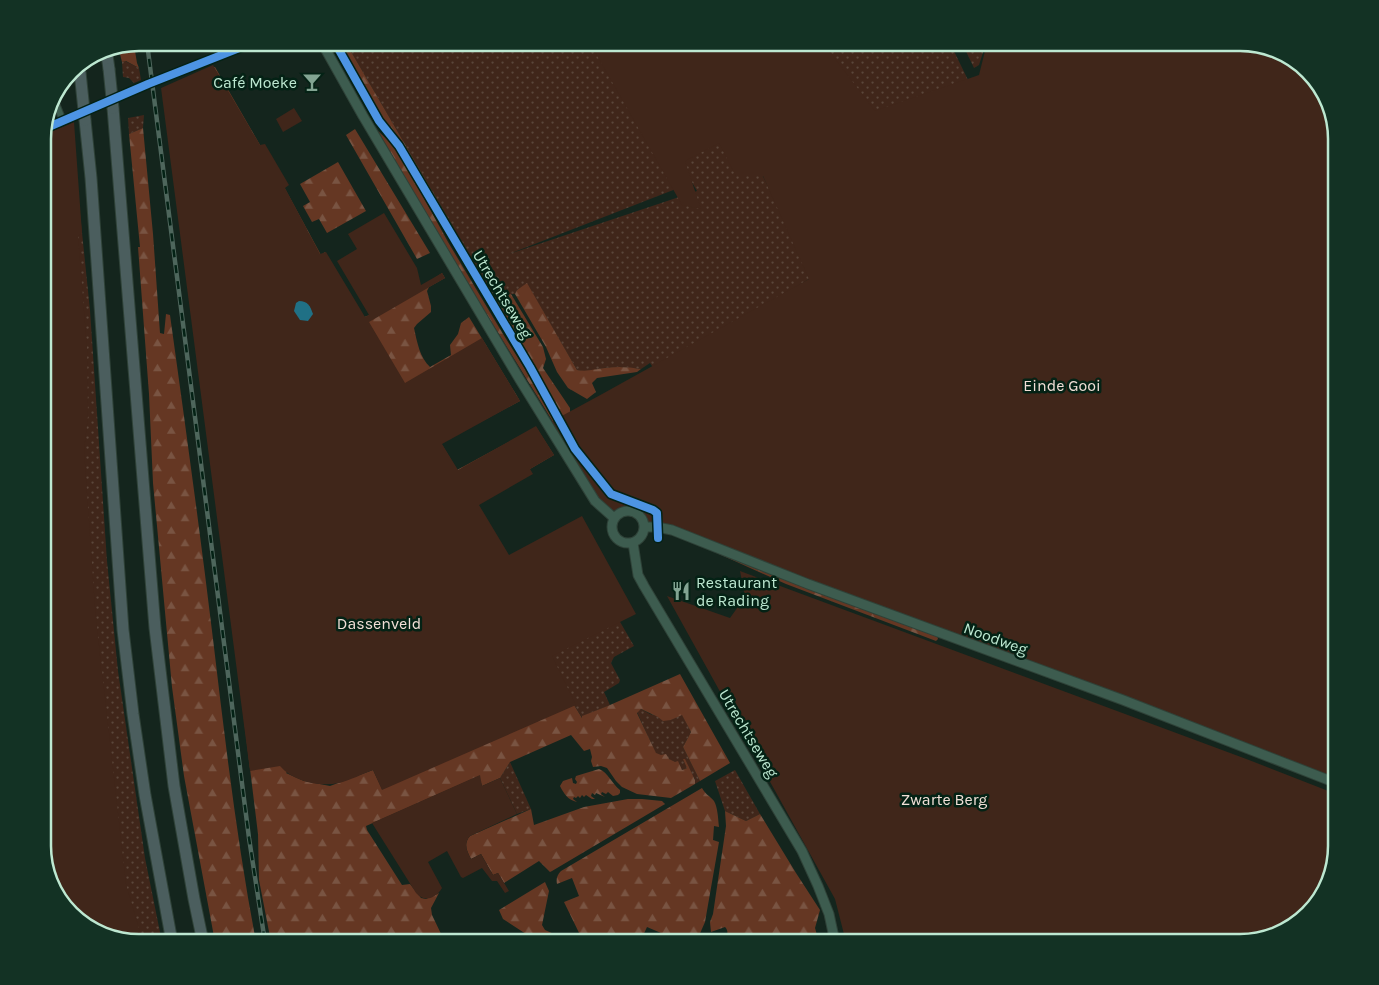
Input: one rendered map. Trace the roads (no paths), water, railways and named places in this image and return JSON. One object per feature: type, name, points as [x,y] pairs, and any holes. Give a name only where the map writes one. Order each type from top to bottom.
[{"type":"highway","points":[[107,57],[116,139],[155,628],[174,786],[201,934]]},
{"type":"highway","points":[[80,74],[88,142],[123,630],[145,795],[171,934]]},
{"type":"main road","name":"Utrechtseweg","points":[[327,51],[368,124],[594,501],[614,518]]},
{"type":"main road","points":[[632,511],[641,517],[644,526],[641,537],[633,543],[626,544],[614,537],[611,524],[614,518],[622,512],[632,511]]},
{"type":"main road","name":"Noodweg","points":[[644,526],[672,530],[808,584],[1123,700],[1328,780]]},
{"type":"main road","name":"Utrechtseweg","points":[[633,543],[638,575],[802,851],[824,900],[833,934]]},
{"type":"street","points":[[52,126],[230,51]]},
{"type":"street","points":[[58,107],[63,121]]},
{"type":"water","points":[[299,301],[307,303],[311,309],[313,314],[308,321],[300,320],[294,311],[296,303]]},
{"type":"railway","points":[[148,51],[249,838],[264,934]]},
{"type":"place","name":"Café Moeke","points":[[312,82]]},
{"type":"place","name":"Restaurant de Rading","points":[[681,591]]},
{"type":"park label","name":"Einde Gooi","points":[[1062,385]]},
{"type":"park label","name":"Dassenveld","points":[[379,623]]},
{"type":"park label","name":"Zwarte Berg","points":[[944,799]]}]
